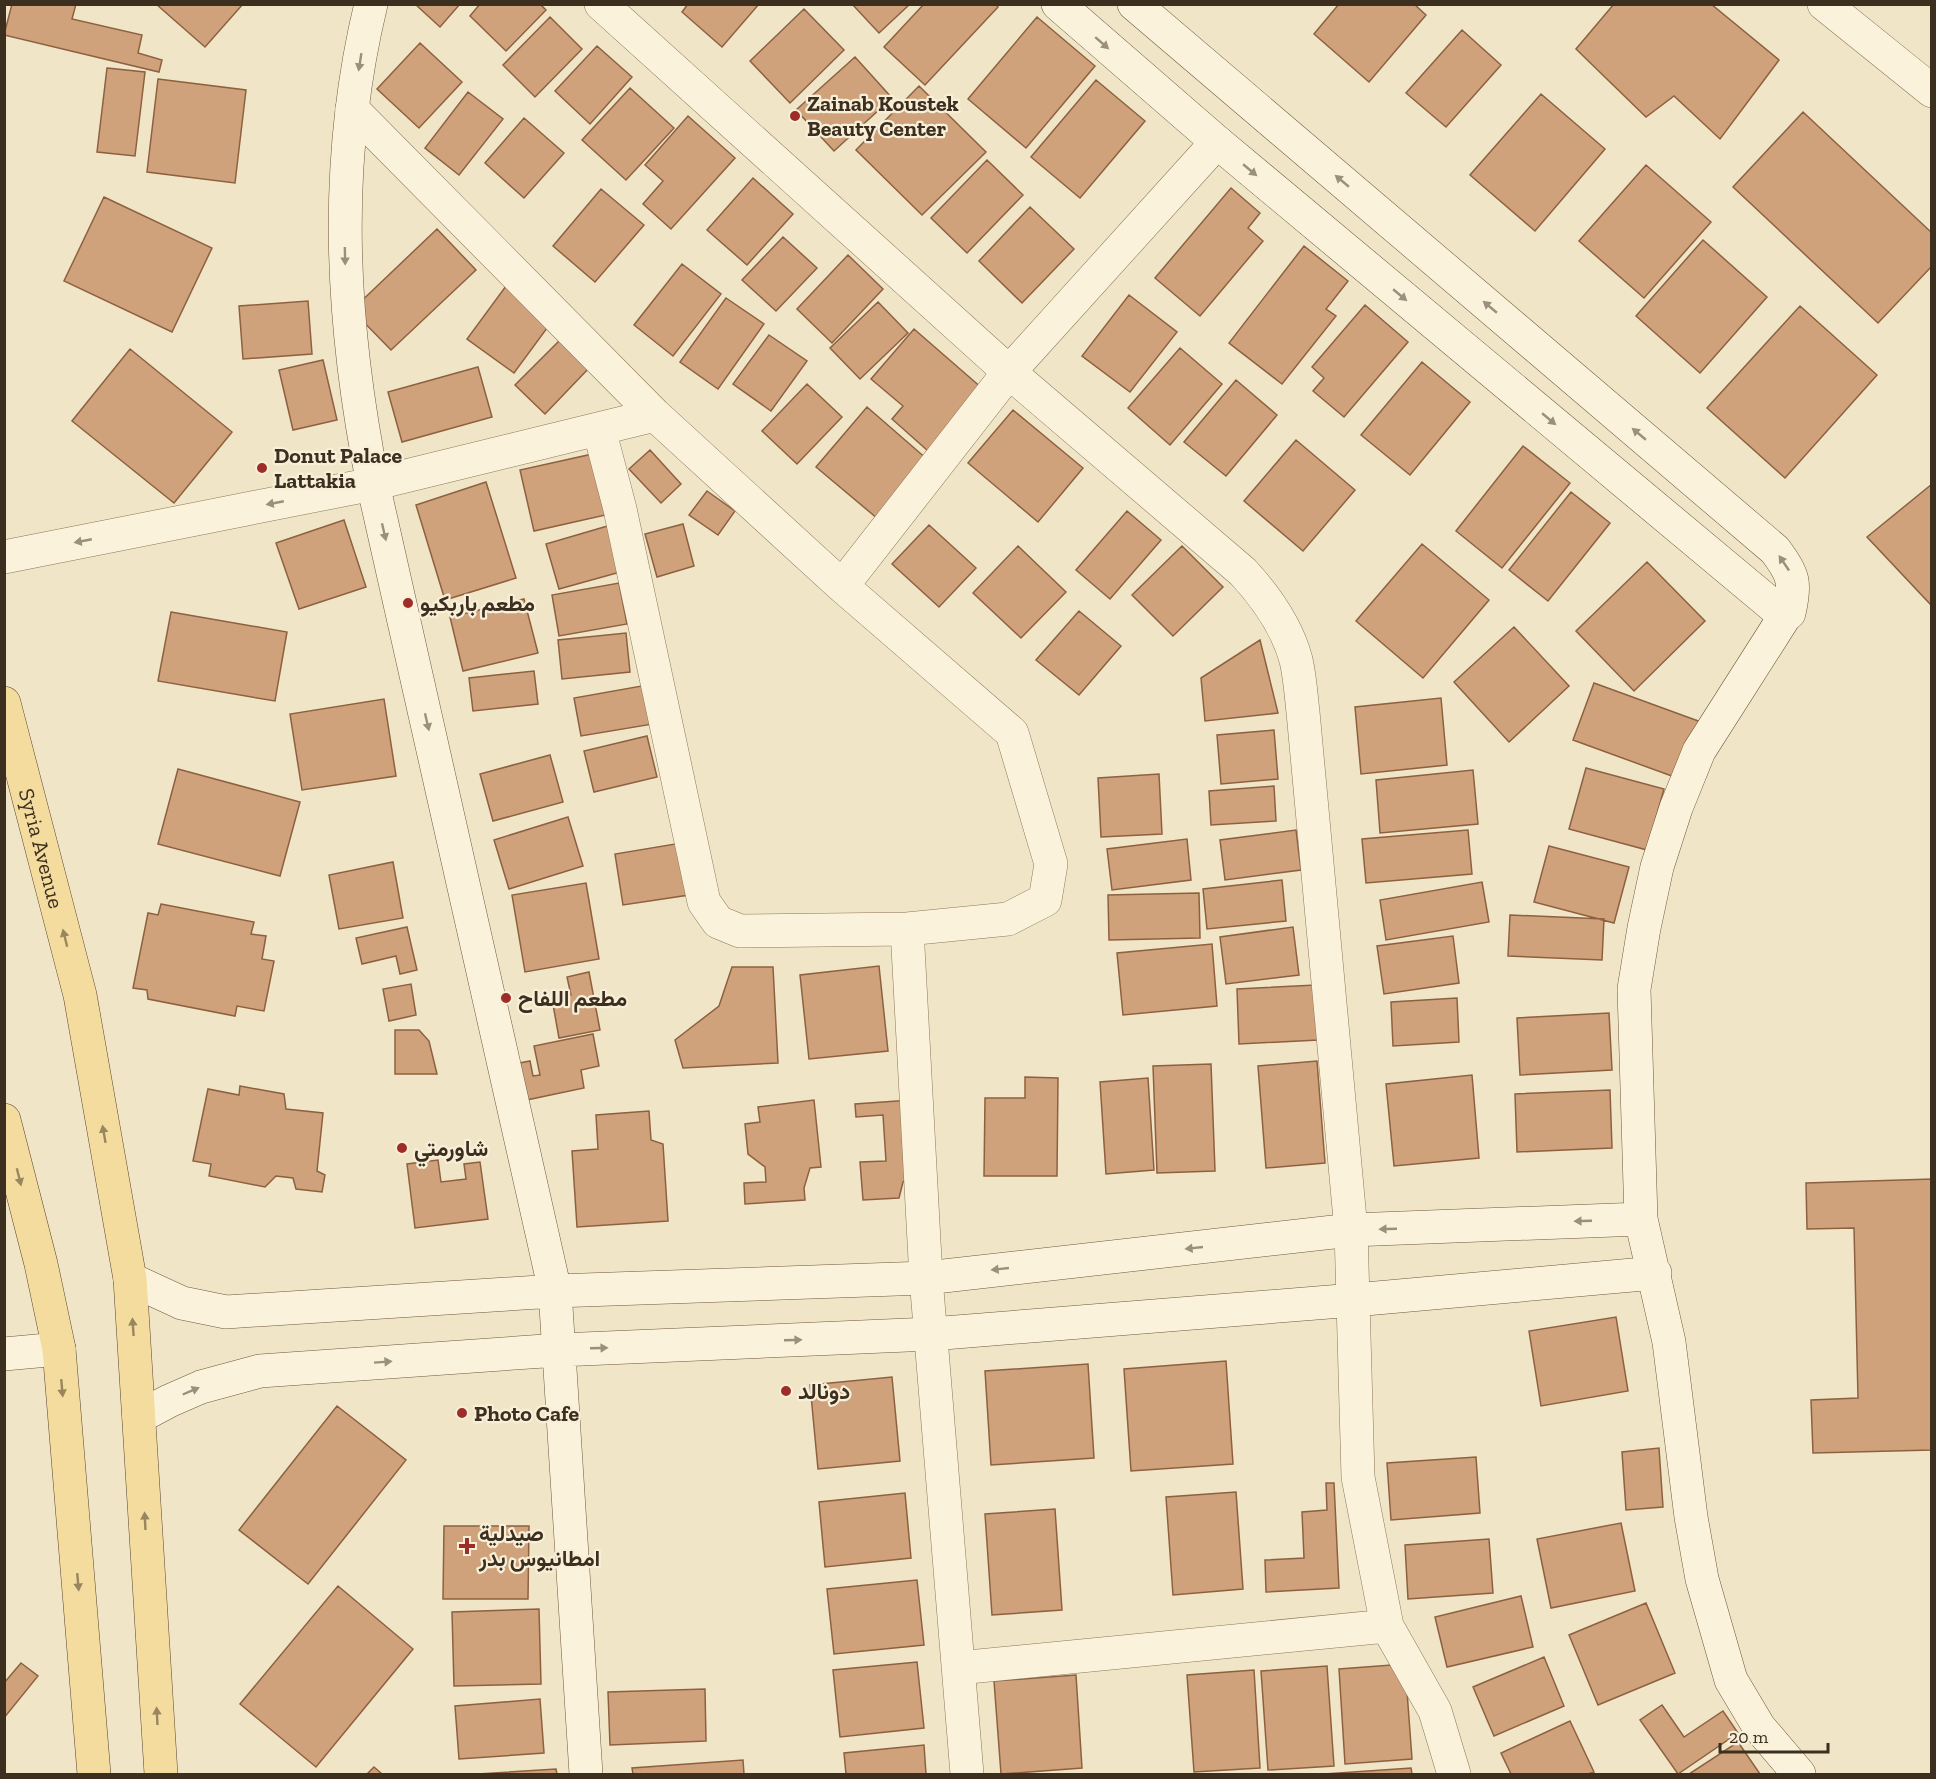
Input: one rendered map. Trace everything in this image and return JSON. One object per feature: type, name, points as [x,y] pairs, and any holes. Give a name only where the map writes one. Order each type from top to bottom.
[{"type":"main road","name":"Syria Avenue","points":[[4,703],[80,995],[130,1279],[161,1774]]},
{"type":"main road","points":[[4,1120],[59,1349],[94,1774]]},
{"type":"street","points":[[371,4],[352,109],[345,214],[346,298],[352,360],[373,484],[555,1291],[586,1774]]},
{"type":"street","points":[[601,4],[1009,372],[1243,572],[1266,598],[1287,636],[1296,660],[1303,712],[1351,1230],[1358,1477],[1387,1626],[1435,1711],[1454,1774]]},
{"type":"street","points":[[1058,4],[1217,142],[1785,616]]},
{"type":"street","points":[[1134,4],[1775,550],[1789,568],[1794,591],[1790,614],[1785,616],[1699,751],[1676,808],[1657,867],[1634,990],[1641,1219],[1669,1342],[1691,1517],[1702,1579],[1731,1680],[1759,1727],[1798,1774]]},
{"type":"street","points":[[1824,4],[1932,91]]},
{"type":"street","points":[[352,109],[655,415],[842,586],[1012,733],[1051,864],[1045,900],[1008,920],[908,929],[740,931],[718,922],[704,902],[620,509],[599,429]]},
{"type":"street","points":[[842,586],[1009,372],[1217,142]]},
{"type":"street","points":[[4,557],[373,484],[655,415]]},
{"type":"street","points":[[908,929],[926,1278],[967,1774]]},
{"type":"street","points":[[130,1279],[182,1304],[226,1312],[555,1291],[926,1278],[1351,1230],[1641,1219]]},
{"type":"street","points":[[139,1417],[201,1387],[260,1371],[559,1350],[931,1334],[1655,1273]]},
{"type":"street","points":[[4,1354],[59,1349]]},
{"type":"street","points":[[958,1668],[1387,1626]]},
{"type":"building","points":[[12,4],[76,4],[72,19],[142,35],[138,53],[162,60],[159,72],[4,35]]},
{"type":"building","points":[[156,4],[243,4],[205,47]]},
{"type":"building","points":[[415,4],[460,4],[440,27]]},
{"type":"building","points":[[480,4],[540,4],[546,10],[506,51],[470,16]]},
{"type":"building","points":[[688,4],[759,4],[722,47],[682,12]]},
{"type":"building","points":[[852,4],[910,4],[879,33]]},
{"type":"building","points":[[924,4],[995,4],[998,7],[925,85],[884,47]]},
{"type":"building","points":[[1339,4],[1414,4],[1426,15],[1369,82],[1314,34]]},
{"type":"building","points":[[1614,4],[1711,4],[1779,60],[1720,139],[1674,96],[1646,117],[1576,49]]},
{"type":"building","points":[[804,9],[844,50],[790,103],[750,61]]},
{"type":"building","points":[[550,17],[582,49],[535,97],[503,65]]},
{"type":"building","points":[[1037,17],[1095,66],[1026,148],[968,99]]},
{"type":"building","points":[[1462,30],[1501,65],[1446,127],[1406,93]]},
{"type":"building","points":[[420,43],[462,82],[419,128],[377,89]]},
{"type":"building","points":[[597,46],[632,77],[590,124],[555,91]]},
{"type":"building","points":[[855,57],[892,98],[834,151],[796,110]]},
{"type":"building","points":[[107,68],[145,72],[135,156],[97,152]]},
{"type":"building","points":[[158,79],[246,90],[235,183],[147,172]]},
{"type":"building","points":[[1096,80],[1145,121],[1080,198],[1031,157]]},
{"type":"building","points":[[919,86],[986,152],[922,215],[856,150]]},
{"type":"building","points":[[630,88],[674,128],[626,180],[582,140]]},
{"type":"building","points":[[468,92],[503,119],[459,175],[425,148]]},
{"type":"building","points":[[1541,94],[1605,149],[1535,231],[1470,175]]},
{"type":"building","points":[[1803,112],[1932,233],[1932,266],[1878,323],[1733,187]]},
{"type":"building","points":[[688,116],[735,158],[671,229],[643,204],[663,181],[645,165]]},
{"type":"building","points":[[524,118],[564,153],[524,198],[485,163]]},
{"type":"building","points":[[987,160],[1023,195],[967,253],[931,218]]},
{"type":"building","points":[[1646,165],[1711,222],[1644,298],[1579,241]]},
{"type":"building","points":[[753,178],[793,214],[747,265],[707,230]]},
{"type":"building","points":[[1231,188],[1260,213],[1248,228],[1263,241],[1200,316],[1155,278]]},
{"type":"building","points":[[601,189],[644,225],[595,282],[553,246]]},
{"type":"building","points":[[104,197],[212,248],[172,332],[64,281]]},
{"type":"building","points":[[1030,207],[1074,249],[1022,303],[979,261]]},
{"type":"building","points":[[437,229],[476,270],[391,350],[352,310]]},
{"type":"building","points":[[783,237],[817,268],[776,311],[742,280]]},
{"type":"building","points":[[1703,240],[1767,297],[1700,373],[1636,316]]},
{"type":"building","points":[[1304,246],[1348,281],[1326,309],[1336,316],[1282,384],[1229,343]]},
{"type":"building","points":[[848,255],[883,289],[832,343],[797,309]]},
{"type":"building","points":[[682,264],[721,294],[673,356],[634,325]]},
{"type":"building","points":[[506,286],[553,320],[514,373],[467,339]]},
{"type":"building","points":[[1129,295],[1177,332],[1130,392],[1082,356]]},
{"type":"building","points":[[726,298],[764,324],[718,389],[680,362]]},
{"type":"building","points":[[308,301],[312,354],[243,359],[239,306]]},
{"type":"building","points":[[878,302],[908,333],[860,379],[830,348]]},
{"type":"building","points":[[1365,305],[1408,342],[1344,417],[1313,391],[1324,378],[1312,367]]},
{"type":"building","points":[[1800,306],[1877,375],[1785,478],[1707,408]]},
{"type":"building","points":[[914,329],[983,389],[928,451],[892,419],[903,406],[871,379]]},
{"type":"building","points":[[769,335],[807,361],[771,411],[733,384]]},
{"type":"building","points":[[561,339],[590,367],[545,414],[515,385]]},
{"type":"building","points":[[1180,348],[1222,384],[1170,445],[1128,408]]},
{"type":"building","points":[[130,349],[232,432],[174,503],[72,421]]},
{"type":"building","points":[[323,360],[337,420],[293,430],[279,370]]},
{"type":"building","points":[[1422,362],[1470,402],[1410,475],[1361,435]]},
{"type":"building","points":[[478,367],[492,417],[402,442],[388,392]]},
{"type":"building","points":[[1236,380],[1277,415],[1226,476],[1184,442]]},
{"type":"building","points":[[807,384],[842,417],[797,464],[762,431]]},
{"type":"building","points":[[867,407],[928,460],[878,519],[816,467]]},
{"type":"building","points":[[1013,410],[1083,468],[1038,522],[968,463]]},
{"type":"building","points":[[1296,440],[1355,490],[1303,551],[1244,501]]},
{"type":"building","points":[[1523,446],[1570,483],[1502,568],[1456,531]]},
{"type":"building","points":[[650,450],[681,484],[661,503],[629,469]]},
{"type":"building","points":[[597,453],[610,514],[534,531],[520,470]]},
{"type":"building","points":[[486,482],[516,578],[445,600],[416,505]]},
{"type":"building","points":[[1932,484],[1932,606],[1867,537]]},
{"type":"building","points":[[707,491],[735,511],[718,535],[689,515]]},
{"type":"building","points":[[1571,492],[1610,523],[1548,601],[1509,570]]},
{"type":"building","points":[[1127,511],[1161,540],[1110,599],[1076,570]]},
{"type":"building","points":[[344,520],[366,587],[299,609],[276,543]]},
{"type":"building","points":[[683,524],[694,566],[657,577],[645,534]]},
{"type":"building","points":[[611,525],[624,571],[559,589],[546,544]]},
{"type":"building","points":[[929,525],[976,568],[939,607],[892,564]]},
{"type":"building","points":[[1422,544],[1489,600],[1423,678],[1356,621]]},
{"type":"building","points":[[1018,546],[1066,592],[1021,638],[973,593]]},
{"type":"building","points":[[1182,546],[1223,587],[1173,636],[1132,595]]},
{"type":"building","points":[[1647,562],[1705,621],[1634,691],[1576,631]]},
{"type":"building","points":[[619,583],[627,624],[559,636],[552,595]]},
{"type":"building","points":[[524,599],[538,653],[463,671],[450,617]]},
{"type":"building","points":[[1079,611],[1121,646],[1079,695],[1036,660]]},
{"type":"building","points":[[171,612],[287,632],[275,701],[158,681]]},
{"type":"building","points":[[1514,627],[1569,686],[1509,742],[1454,682]]},
{"type":"building","points":[[626,633],[630,672],[562,679],[558,640]]},
{"type":"building","points":[[1260,640],[1278,713],[1205,721],[1201,678]]},
{"type":"building","points":[[534,671],[538,704],[473,711],[469,678]]},
{"type":"building","points":[[1594,683],[1701,722],[1680,779],[1573,740]]},
{"type":"building","points":[[647,685],[653,724],[581,736],[574,698]]},
{"type":"building","points":[[1441,698],[1447,765],[1361,774],[1355,707]]},
{"type":"building","points":[[384,699],[396,776],[302,790],[290,714]]},
{"type":"building","points":[[1274,730],[1278,779],[1221,784],[1217,735]]},
{"type":"building","points":[[647,736],[657,777],[594,792],[584,751]]},
{"type":"building","points":[[550,755],[563,802],[493,821],[480,774]]},
{"type":"building","points":[[1586,768],[1664,789],[1647,850],[1569,829]]},
{"type":"building","points":[[178,769],[300,802],[280,876],[158,844]]},
{"type":"building","points":[[1473,770],[1478,824],[1380,833],[1376,780]]},
{"type":"building","points":[[1159,774],[1162,834],[1101,837],[1098,778]]},
{"type":"building","points":[[1274,786],[1276,821],[1211,825],[1209,791]]},
{"type":"building","points":[[568,817],[583,866],[509,889],[494,840]]},
{"type":"building","points":[[1296,830],[1301,870],[1225,880],[1220,840]]},
{"type":"building","points":[[1468,830],[1472,874],[1366,883],[1362,839]]},
{"type":"building","points":[[1187,839],[1191,880],[1112,890],[1107,849]]},
{"type":"building","points":[[681,843],[689,895],[623,905],[615,854]]},
{"type":"building","points":[[1549,846],[1629,867],[1614,923],[1534,902]]},
{"type":"building","points":[[393,862],[403,918],[339,929],[329,875]]},
{"type":"building","points":[[1282,880],[1286,921],[1207,929],[1203,889]]},
{"type":"building","points":[[1482,882],[1489,922],[1386,940],[1380,900]]},
{"type":"building","points":[[586,883],[599,959],[525,972],[512,895]]},
{"type":"building","points":[[1199,893],[1200,938],[1109,940],[1108,895]]},
{"type":"building","points":[[161,904],[254,922],[251,934],[266,936],[262,959],[274,961],[264,1011],[237,1006],[235,1016],[148,999],[147,990],[133,988],[148,913],[158,915]]},
{"type":"building","points":[[1510,915],[1604,919],[1602,960],[1508,956]]},
{"type":"building","points":[[407,927],[417,970],[400,974],[396,956],[362,964],[356,938]]},
{"type":"building","points":[[1293,927],[1299,975],[1226,984],[1220,937]]},
{"type":"building","points":[[1453,936],[1459,983],[1384,994],[1377,946]]},
{"type":"building","points":[[1212,944],[1217,1006],[1123,1015],[1117,953]]},
{"type":"building","points":[[879,966],[888,1051],[809,1059],[800,975]]},
{"type":"building","points":[[732,967],[773,967],[778,1063],[683,1068],[675,1040],[719,1006]]},
{"type":"building","points":[[589,972],[600,1030],[559,1038],[552,999],[571,995],[567,977]]},
{"type":"building","points":[[411,984],[416,1015],[389,1021],[383,989]]},
{"type":"building","points":[[1316,985],[1318,1040],[1239,1044],[1237,989]]},
{"type":"building","points":[[1457,998],[1459,1042],[1393,1046],[1391,1002]]},
{"type":"building","points":[[1609,1013],[1612,1070],[1520,1075],[1517,1018]]},
{"type":"building","points":[[395,1030],[419,1030],[429,1041],[437,1074],[395,1074]]},
{"type":"building","points":[[593,1034],[599,1066],[581,1070],[584,1088],[517,1102],[509,1065],[530,1061],[533,1076],[540,1075],[534,1046]]},
{"type":"building","points":[[1317,1061],[1325,1163],[1266,1168],[1258,1066]]},
{"type":"building","points":[[1211,1064],[1215,1171],[1157,1173],[1153,1066]]},
{"type":"building","points":[[1472,1075],[1479,1158],[1394,1166],[1386,1084]]},
{"type":"building","points":[[1025,1077],[1058,1078],[1057,1176],[984,1176],[985,1098],[1025,1098]]},
{"type":"building","points":[[1148,1078],[1154,1170],[1106,1174],[1100,1082]]},
{"type":"building","points":[[240,1086],[284,1094],[286,1109],[323,1113],[317,1171],[325,1175],[322,1192],[296,1189],[293,1178],[276,1176],[265,1187],[209,1176],[211,1164],[193,1161],[208,1089],[239,1095]]},
{"type":"building","points":[[1610,1090],[1612,1148],[1517,1152],[1515,1094]]},
{"type":"building","points":[[814,1100],[821,1167],[810,1168],[804,1188],[805,1200],[745,1204],[744,1183],[766,1182],[765,1167],[748,1154],[745,1124],[760,1122],[758,1107]]},
{"type":"building","points":[[911,1100],[916,1173],[903,1182],[899,1198],[863,1200],[860,1162],[886,1161],[883,1115],[856,1117],[855,1104]]},
{"type":"building","points":[[649,1111],[651,1140],[663,1144],[668,1221],[577,1227],[572,1151],[598,1149],[596,1115]]},
{"type":"building","points":[[438,1160],[441,1182],[466,1179],[464,1164],[480,1162],[488,1219],[415,1228],[407,1164]]},
{"type":"building","points":[[1932,1179],[1932,1450],[1813,1453],[1811,1400],[1858,1398],[1854,1228],[1807,1229],[1806,1183]]},
{"type":"building","points":[[1616,1317],[1628,1391],[1541,1406],[1529,1331]]},
{"type":"building","points":[[1226,1361],[1233,1464],[1131,1471],[1124,1369]]},
{"type":"building","points":[[1088,1364],[1094,1458],[991,1465],[985,1371]]},
{"type":"building","points":[[892,1377],[900,1461],[818,1469],[810,1385]]},
{"type":"building","points":[[337,1406],[406,1460],[308,1584],[239,1530]]},
{"type":"building","points":[[1659,1448],[1663,1507],[1626,1510],[1622,1452]]},
{"type":"building","points":[[1476,1457],[1480,1513],[1391,1520],[1387,1463]]},
{"type":"building","points":[[1326,1483],[1334,1483],[1339,1588],[1266,1592],[1265,1560],[1304,1558],[1302,1512],[1327,1510]]},
{"type":"building","points":[[1236,1492],[1243,1589],[1173,1595],[1166,1497]]},
{"type":"building","points":[[905,1493],[911,1558],[825,1567],[819,1502]]},
{"type":"building","points":[[1055,1509],[1062,1610],[992,1615],[985,1514]]},
{"type":"building","points":[[1621,1523],[1635,1591],[1551,1608],[1537,1539]]},
{"type":"building","points":[[444,1526],[529,1526],[528,1599],[443,1599]]},
{"type":"building","points":[[1489,1539],[1493,1593],[1408,1599],[1405,1545]]},
{"type":"building","points":[[917,1580],[924,1645],[834,1654],[827,1589]]},
{"type":"building","points":[[338,1586],[413,1649],[316,1767],[240,1704]]},
{"type":"building","points":[[1521,1596],[1533,1647],[1447,1667],[1435,1617]]},
{"type":"building","points":[[1646,1603],[1675,1673],[1598,1705],[1569,1635]]},
{"type":"building","points":[[539,1609],[541,1684],[454,1686],[452,1612]]},
{"type":"building","points":[[1544,1657],[1564,1706],[1494,1736],[1473,1687]]},
{"type":"building","points":[[917,1662],[924,1728],[840,1737],[833,1670]]},
{"type":"building","points":[[21,1663],[38,1676],[4,1718],[4,1683]]},
{"type":"building","points":[[1405,1664],[1412,1759],[1345,1764],[1339,1669]]},
{"type":"building","points":[[1327,1666],[1334,1766],[1268,1770],[1261,1671]]},
{"type":"building","points":[[1254,1670],[1260,1768],[1194,1772],[1187,1675]]},
{"type":"building","points":[[1076,1675],[1082,1768],[1001,1774],[994,1681]]},
{"type":"building","points":[[705,1689],[706,1741],[610,1745],[608,1692]]},
{"type":"building","points":[[540,1699],[544,1753],[459,1759],[455,1706]]},
{"type":"building","points":[[1662,1705],[1684,1737],[1723,1711],[1738,1733],[1678,1774],[1640,1720]]},
{"type":"building","points":[[1570,1721],[1594,1772],[1588,1774],[1511,1774],[1501,1753]]},
{"type":"building","points":[[1738,1742],[1760,1774],[1689,1774]]},
{"type":"building","points":[[924,1745],[926,1774],[846,1774],[844,1753]]},
{"type":"building","points":[[743,1760],[744,1774],[633,1774],[632,1768]]},
{"type":"building","points":[[374,1767],[382,1774],[367,1774]]},
{"type":"building","points":[[1411,1768],[1412,1774],[1324,1774]]},
{"type":"building","points":[[556,1769],[557,1774],[478,1774]]},
{"type":"place","name":"Zainab Koustek Beauty Center","points":[[795,116]]},
{"type":"place","name":"Donut Palace Lattakia","points":[[262,468]]},
{"type":"place","name":"مطعم باربكيو","points":[[408,603]]},
{"type":"place","name":"مطعم اللفاح","points":[[506,998]]},
{"type":"place","name":"شاورمتي","points":[[402,1148]]},
{"type":"place","name":"دونالد","points":[[786,1391]]},
{"type":"place","name":"Photo Cafe","points":[[462,1413]]},
{"type":"place","name":"صيدلية امطانيوس بدر","points":[[467,1546]]}]
